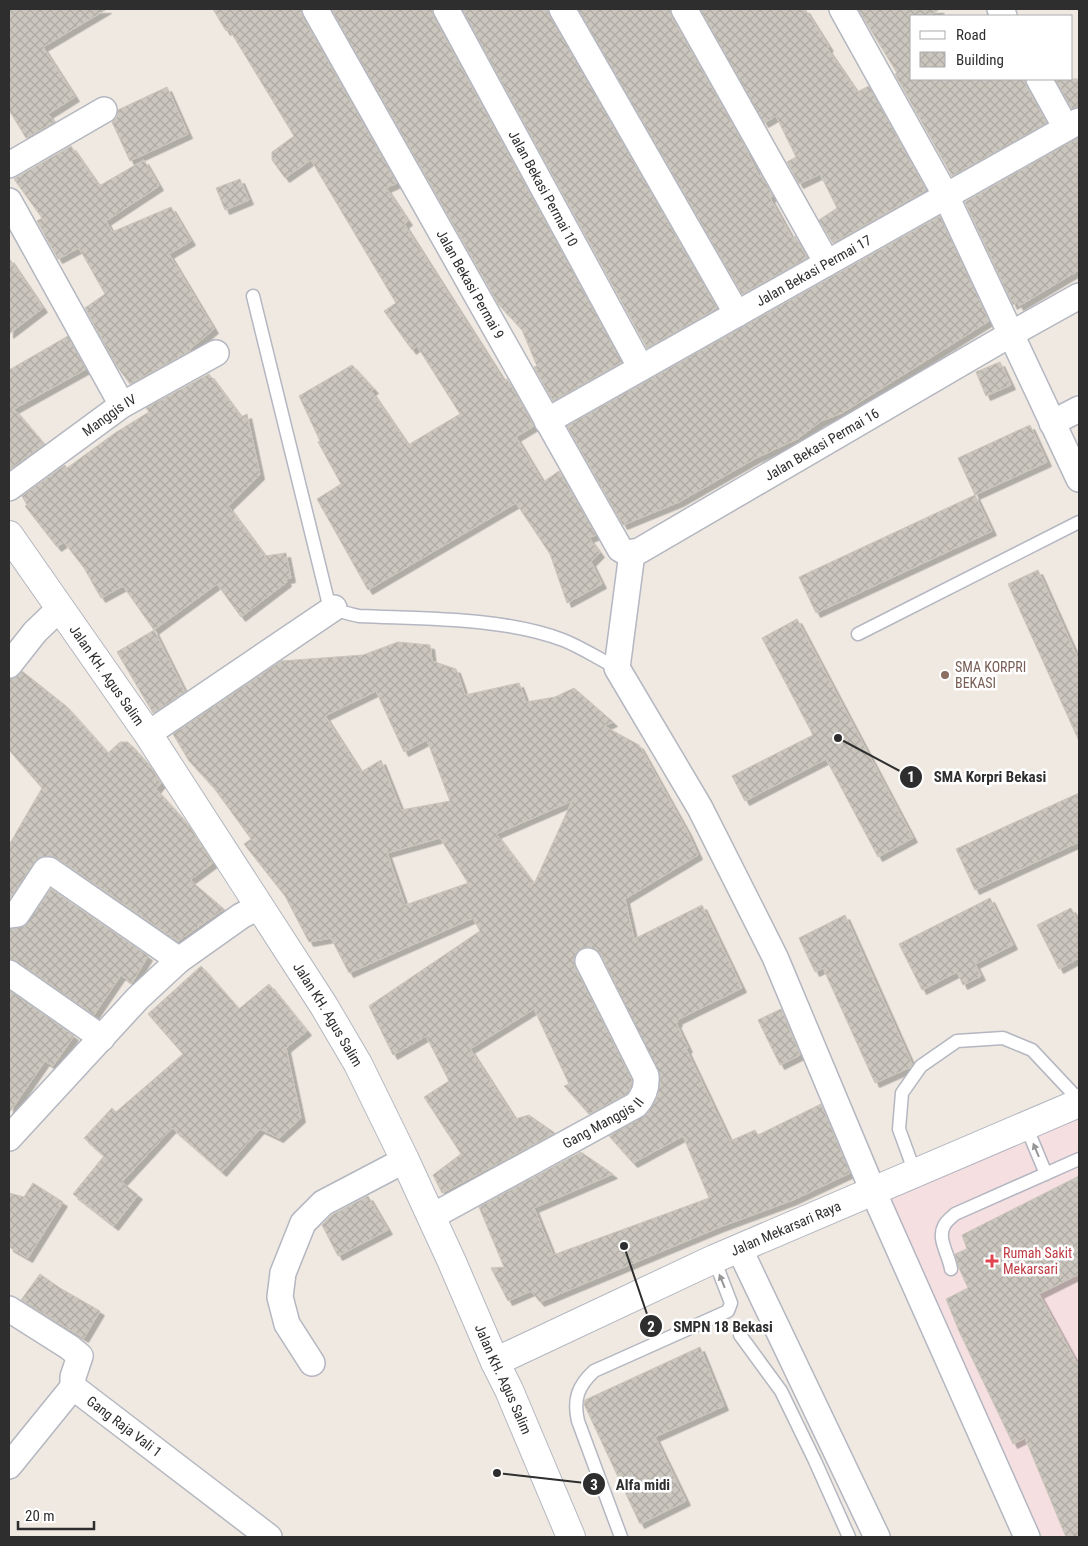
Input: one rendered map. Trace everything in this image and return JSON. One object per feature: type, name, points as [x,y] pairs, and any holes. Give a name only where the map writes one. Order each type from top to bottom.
[{"type":"street","name":"Jalan Bekasi Permai 9","points":[[315,9],[620,549],[632,553]]},
{"type":"street","name":"Jalan Bekasi Permai 10","points":[[446,9],[641,368]]},
{"type":"street","points":[[562,9],[737,314]]},
{"type":"street","points":[[684,9],[827,263]]},
{"type":"street","points":[[842,9],[946,196],[1079,479]]},
{"type":"street","points":[[1040,80],[1073,124]]},
{"type":"street","points":[[9,165],[104,110]]},
{"type":"street","name":"Jalan Bekasi Permai 17","points":[[547,421],[1073,124]]},
{"type":"street","points":[[9,201],[122,405]]},
{"type":"street","name":"Jalan Bekasi Permai 16","points":[[632,553],[639,551],[1079,296]]},
{"type":"street","name":"Manggis IV","points":[[9,488],[122,405],[216,353]]},
{"type":"street","points":[[1052,423],[1079,409]]},
{"type":"street","name":"Jalan KH. Agus Salim","points":[[9,535],[148,734],[324,1006],[358,1064],[452,1262],[571,1537]]},
{"type":"street","points":[[632,553],[617,668],[700,808],[776,957],[873,1191],[1027,1537]]},
{"type":"street","points":[[9,665],[34,632],[60,608]]},
{"type":"street","points":[[148,734],[334,608]]},
{"type":"street","points":[[9,915],[17,914],[46,870],[49,870],[179,960]]},
{"type":"street","points":[[9,1138],[138,998],[179,960],[241,916],[260,906]]},
{"type":"street","name":"Gang Manggis II","points":[[431,1217],[642,1099],[646,1076],[588,961]]},
{"type":"street","points":[[9,973],[102,1038]]},
{"type":"street","name":"Jalan Mekarsari Raya","points":[[495,1362],[714,1259],[1079,1102]]},
{"type":"street","points":[[312,1364],[287,1324],[280,1296],[284,1273],[303,1223],[323,1203],[405,1160]]},
{"type":"street","points":[[739,1248],[877,1537]]},
{"type":"street","name":"Gang Raja Vali 1","points":[[9,1310],[69,1347],[80,1356],[73,1377],[73,1387],[269,1537]]},
{"type":"street","points":[[9,1466],[73,1387]]},
{"type":"lane","points":[[253,296],[328,601],[334,608],[359,616],[486,622],[514,627],[563,640],[617,668]]},
{"type":"lane","points":[[858,634],[1079,522]]},
{"type":"lane","points":[[914,1173],[899,1129],[902,1093],[921,1066],[957,1042],[1003,1038],[1032,1050],[1079,1102]]},
{"type":"lane","points":[[1026,1126],[1046,1174]]},
{"type":"lane","points":[[951,1269],[941,1238],[944,1225],[956,1214],[1079,1159]]},
{"type":"lane","points":[[621,1537],[578,1421],[574,1407],[578,1393],[584,1380],[594,1371],[728,1311],[731,1303],[714,1259]]},
{"type":"lane","points":[[740,1335],[781,1391],[816,1461],[849,1537]]},
{"type":"shaded area","name":"Rumah Sakit Mekarsari","points":[[1079,1103],[1079,1537],[1027,1537],[873,1191]]},
{"type":"building","points":[[9,9],[107,9],[43,47],[75,97],[48,114],[54,122],[26,138],[9,110]]},
{"type":"building","points":[[213,9],[301,9],[302,16],[397,183],[386,188],[408,221],[404,224],[504,381],[507,379],[534,426],[516,437],[543,482],[559,471],[596,535],[589,538],[600,553],[591,562],[602,584],[567,603],[550,554],[516,503],[368,590],[317,499],[341,484],[318,442],[320,441],[299,396],[352,365],[374,389],[371,391],[408,445],[460,414],[417,346],[412,350],[384,311],[396,303],[311,160],[285,178],[272,160],[272,152],[294,136],[229,29],[226,31]]},
{"type":"building","points":[[331,9],[432,9],[433,16],[622,362],[553,401],[534,367],[537,366],[522,330],[499,305]]},
{"type":"building","points":[[462,9],[548,9],[550,16],[717,308],[647,348]]},
{"type":"building","points":[[578,9],[670,9],[671,16],[740,137],[759,176],[761,175],[773,196],[770,198],[792,238],[795,236],[807,258],[742,294]]},
{"type":"building","points":[[700,9],[805,9],[829,47],[827,48],[857,92],[869,86],[926,190],[833,243],[819,220],[837,208],[820,174],[799,184],[787,162],[796,157],[776,116],[764,123]]},
{"type":"building","points":[[858,9],[940,9],[931,15],[910,15],[910,80],[1025,80],[1026,86],[1047,123],[952,176],[895,74],[897,73]]},
{"type":"building","points":[[1079,79],[1079,107],[1072,109],[1056,80]]},
{"type":"building","points":[[167,87],[188,134],[130,161],[112,122],[117,117],[118,110]]},
{"type":"building","points":[[1079,137],[1079,270],[1019,306],[1017,302],[1013,305],[965,202]]},
{"type":"building","points":[[71,146],[99,186],[144,160],[159,186],[106,221],[112,232],[171,207],[191,241],[169,254],[214,329],[191,350],[130,384],[116,365],[85,308],[105,294],[79,248],[58,259],[37,221],[42,218],[14,179]]},
{"type":"building","points":[[240,179],[249,200],[225,210],[216,188]]},
{"type":"building","points":[[940,216],[989,321],[842,413],[821,421],[797,439],[756,458],[679,502],[623,525],[567,426]]},
{"type":"building","points":[[9,258],[43,308],[9,334]]},
{"type":"building","points":[[68,336],[86,369],[14,409],[44,444],[9,470],[9,370]]},
{"type":"building","points":[[1000,362],[1011,385],[986,396],[976,372]]},
{"type":"building","points":[[209,374],[241,417],[247,414],[260,475],[228,506],[265,556],[286,553],[291,578],[286,579],[287,582],[241,617],[217,584],[154,630],[123,586],[101,598],[84,568],[64,542],[57,547],[25,506],[27,505],[22,496],[65,465],[67,468],[115,433],[149,412],[146,408]]},
{"type":"building","points":[[1030,425],[1047,462],[975,495],[958,458]]},
{"type":"building","points":[[975,495],[992,531],[816,613],[799,577]]},
{"type":"building","name":"SMA KORPRI BEKASI","points":[[1038,570],[1079,661],[1079,741],[1008,584]]},
{"type":"building","points":[[797,619],[913,838],[878,857],[826,759],[745,801],[732,776],[813,735],[762,638]]},
{"type":"building","points":[[154,630],[185,692],[153,713],[117,652]]},
{"type":"building","points":[[398,642],[430,645],[432,661],[456,669],[465,695],[519,683],[526,702],[555,697],[574,688],[613,722],[604,726],[639,745],[687,831],[698,855],[625,899],[634,939],[702,905],[742,988],[677,1020],[678,1022],[676,1023],[688,1048],[686,1049],[730,1141],[755,1130],[758,1135],[821,1104],[850,1173],[793,1200],[720,1227],[540,1302],[531,1291],[508,1301],[491,1268],[504,1267],[479,1207],[581,1152],[613,1174],[534,1208],[553,1255],[709,1198],[683,1136],[633,1163],[609,1136],[647,1114],[658,1096],[660,1075],[601,955],[595,949],[589,947],[582,948],[576,954],[575,967],[632,1080],[629,1091],[627,1094],[589,1114],[564,1086],[569,1084],[534,1009],[470,1049],[515,1119],[529,1115],[555,1133],[442,1193],[433,1175],[461,1154],[424,1097],[449,1081],[426,1036],[393,1055],[369,1006],[480,931],[473,918],[349,973],[331,938],[309,942],[285,896],[244,844],[251,839],[214,788],[189,761],[173,734],[281,661],[363,655]],"holes":[[[376,691],[404,752],[427,740],[450,801],[401,810],[381,760],[361,772],[325,716]],[[572,801],[534,884],[496,834]],[[440,838],[468,883],[405,905],[387,853]]]},
{"type":"building","points":[[22,671],[66,706],[108,753],[120,742],[128,742],[150,766],[161,783],[156,789],[190,827],[213,863],[190,880],[224,909],[178,941],[57,858],[50,856],[40,857],[34,862],[9,900],[9,845],[42,788],[9,750],[9,679],[15,678]]},
{"type":"building","points":[[1079,793],[1079,842],[975,890],[956,849]]},
{"type":"building","points":[[51,889],[148,956],[132,983],[121,975],[94,1015],[17,961],[9,959],[9,929],[25,926]]},
{"type":"building","points":[[990,898],[1013,945],[975,964],[981,976],[963,985],[957,972],[922,990],[899,944]]},
{"type":"building","points":[[1071,908],[1079,924],[1079,958],[1059,969],[1037,925]]},
{"type":"building","points":[[845,915],[912,1064],[911,1067],[875,1083],[823,968],[815,972],[799,938]]},
{"type":"building","points":[[201,966],[239,1009],[269,984],[307,1031],[286,1048],[301,1118],[279,1138],[260,1129],[222,1172],[172,1128],[122,1182],[138,1195],[114,1226],[73,1194],[104,1156],[84,1138],[112,1108],[116,1112],[183,1054],[148,1014]]},
{"type":"building","points":[[9,990],[74,1036],[53,1066],[45,1061],[9,1113]]},
{"type":"building","points":[[781,1009],[800,1055],[780,1065],[758,1020]]},
{"type":"building","points":[[1079,1176],[1079,1274],[1039,1294],[1079,1367],[1079,1537],[1066,1537],[1025,1438],[1013,1444],[959,1331],[946,1299],[968,1288],[955,1254],[967,1249],[962,1235]]},
{"type":"building","points":[[33,1183],[63,1202],[28,1258],[9,1247],[9,1193],[24,1197]]},
{"type":"building","points":[[368,1196],[388,1230],[338,1256],[322,1225],[332,1215]]},
{"type":"building","points":[[40,1274],[100,1311],[84,1338],[21,1300]]},
{"type":"building","points":[[700,1347],[724,1406],[655,1437],[686,1501],[640,1524],[584,1404],[585,1400]]},
{"type":"place","name":"SMA KORPRI BEKASI","points":[[945,675]]},
{"type":"place","name":"SMA Korpri Bekasi","points":[[838,738]]},
{"type":"place","name":"SMPN 18 Bekasi","points":[[624,1246]]},
{"type":"place","name":"Rumah Sakit Mekarsari","points":[[992,1261]]},
{"type":"place","name":"Alfa midi","points":[[497,1473]]}]
